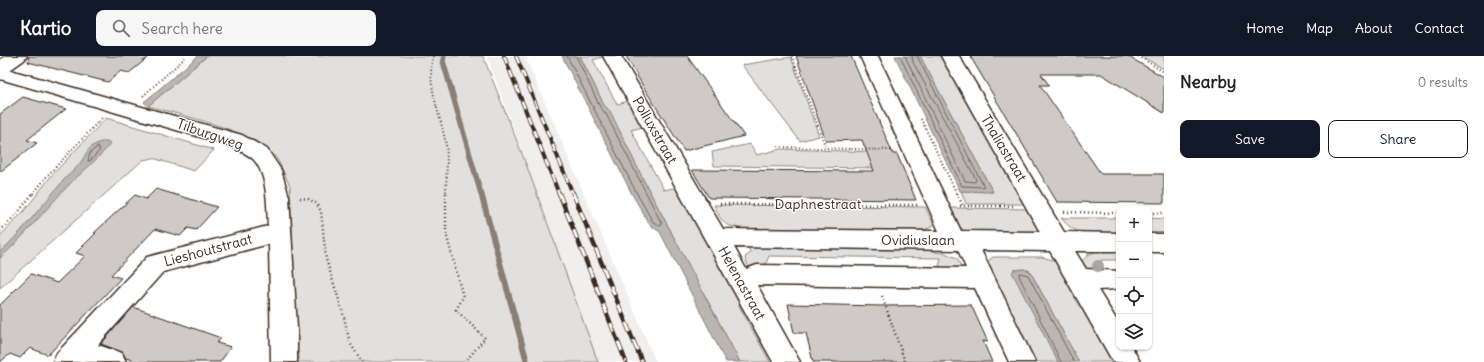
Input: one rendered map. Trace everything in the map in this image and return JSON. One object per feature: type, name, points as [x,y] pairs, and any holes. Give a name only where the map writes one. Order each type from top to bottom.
[{"type":"street","points":[[0,68],[18,56]]},
{"type":"street","name":"Polluxstraat","points":[[612,56],[698,204]]},
{"type":"street","points":[[869,56],[938,205],[982,278],[1022,362]]},
{"type":"street","name":"Thaliastraat","points":[[950,56],[1127,362]]},
{"type":"street","name":"Tilburgweg","points":[[0,73],[235,140],[260,154],[271,170],[278,197],[284,328],[284,362]]},
{"type":"street","name":"Helenastraat","points":[[698,204],[787,362]]},
{"type":"street","name":"Lieshoutstraat","points":[[72,356],[155,264],[280,232]]},
{"type":"street","name":"Ovidiuslaan","points":[[717,238],[1116,242]]},
{"type":"street","points":[[1152,243],[1164,243]]},
{"type":"street","points":[[740,281],[757,275],[982,278]]},
{"type":"street","points":[[1079,280],[1116,280]]},
{"type":"street","name":"Lieshoutstraat","points":[[72,356],[113,362]]},
{"type":"path","points":[[123,108],[137,102],[187,56]]},
{"type":"path","points":[[433,56],[430,69],[437,111],[446,145],[446,233],[463,297],[456,310],[485,338],[466,362]]},
{"type":"path","points":[[792,56],[826,148]]},
{"type":"path","points":[[1138,56],[1164,72]]},
{"type":"path","points":[[0,231],[17,214],[48,176],[103,117]]},
{"type":"path","points":[[921,118],[963,206]]},
{"type":"path","points":[[778,147],[913,151]]},
{"type":"path","points":[[278,197],[308,199],[316,203],[321,211],[326,259],[343,313],[350,342],[362,362]]},
{"type":"path","name":"Daphnestraat","points":[[698,204],[938,205],[1116,213]]},
{"type":"path","points":[[1152,213],[1164,213]]},
{"type":"path","points":[[876,276],[905,362]]},
{"type":"shaded area","points":[[207,56],[483,56],[526,164],[598,362],[298,362],[290,186],[278,161],[273,154],[262,145],[232,131],[214,124],[148,106]]},
{"type":"shaded area","points":[[487,56],[525,56],[656,362],[598,362]]},
{"type":"shaded area","points":[[580,56],[605,56],[593,60],[617,104],[629,101],[643,127],[631,130],[664,190],[678,187],[741,297],[739,306],[770,362],[740,362],[643,179],[610,112],[604,105]]},
{"type":"shaded area","points":[[920,56],[944,56],[1029,204],[966,204],[961,191],[993,192]]},
{"type":"shaded area","points":[[1141,56],[1164,57],[1164,69]]},
{"type":"shaded area","points":[[791,57],[819,136],[800,141],[742,65]]},
{"type":"shaded area","points":[[106,118],[214,150],[194,171],[153,158],[143,160],[0,288],[0,236],[24,211],[52,175]]},
{"type":"shaded area","points":[[750,144],[757,155],[780,149],[876,152],[882,168],[714,166],[712,152]]},
{"type":"shaded area","points":[[714,205],[925,207],[933,226],[924,230],[739,231],[737,227],[732,227],[722,220]]},
{"type":"shaded area","points":[[948,208],[1032,209],[1040,227],[1036,233],[972,234],[959,227]]},
{"type":"shaded area","points":[[1061,218],[1116,218],[1116,234],[1087,234],[1073,229]]},
{"type":"shaded area","points":[[1152,218],[1164,219],[1164,235],[1152,235]]},
{"type":"shaded area","points":[[752,246],[934,248],[935,252],[945,253],[957,258],[963,271],[938,271],[941,258],[769,256],[764,268],[750,270],[745,259],[746,256],[751,253],[748,248]]},
{"type":"shaded area","points":[[1098,250],[1116,251],[1116,260],[1101,260],[1104,272],[1087,272],[1082,261],[1088,255]]},
{"type":"shaded area","points":[[993,257],[1042,257],[1056,261],[1122,362],[1079,362],[1030,271],[1024,269],[1014,270],[1013,273],[1058,362],[1030,362],[986,260],[988,261]]},
{"type":"water","points":[[198,56],[207,56],[148,106],[144,102]]},
{"type":"water","points":[[562,56],[580,56],[604,105],[610,111],[643,179],[740,362],[726,362],[660,232],[650,225],[632,194]]},
{"type":"water","points":[[895,56],[920,56],[993,192],[960,191]]},
{"type":"water","points":[[101,142],[107,142],[110,144],[0,258],[0,252],[9,244],[76,168],[90,148]]},
{"type":"water","points":[[1024,269],[1030,271],[1079,362],[1058,362],[1012,272],[1014,270]]},
{"type":"building","points":[[29,56],[150,56],[129,73],[121,71],[108,82],[28,62]]},
{"type":"building","points":[[626,56],[687,56],[744,136],[684,151],[644,88]]},
{"type":"building","points":[[796,56],[851,56],[893,154],[897,154],[916,200],[709,198],[692,170],[874,171],[862,140],[826,141]]},
{"type":"building","points":[[970,56],[1127,56],[1164,77],[1164,113],[1101,74],[1041,74],[1049,85],[1040,85],[1101,174],[1164,174],[1164,203],[1057,202]]},
{"type":"building","points":[[23,97],[66,109],[27,140],[37,143],[0,172],[0,114]]},
{"type":"building","points":[[156,189],[217,207],[196,230],[188,228],[180,236],[155,229],[111,275],[121,278],[48,355],[30,348],[20,358],[10,354],[0,362],[0,305],[31,274],[57,283],[85,256],[76,253],[96,233],[94,233],[135,195],[146,199]]},
{"type":"building","points":[[788,304],[883,306],[971,305],[988,342],[983,341],[992,362],[813,362],[806,333],[794,333]]},
{"type":"building","points":[[133,307],[221,338],[217,343],[231,347],[220,362],[137,362],[126,358],[122,352],[101,344]]},
{"type":"waterway","points":[[444,56],[443,61],[481,194]]},
{"type":"waterway","points":[[481,193],[527,362]]},
{"type":"railway","points":[[504,56],[559,194]]},
{"type":"railway","points":[[516,56],[573,194]]},
{"type":"railway","points":[[559,193],[626,362]]},
{"type":"railway","points":[[573,193],[642,362]]}]
